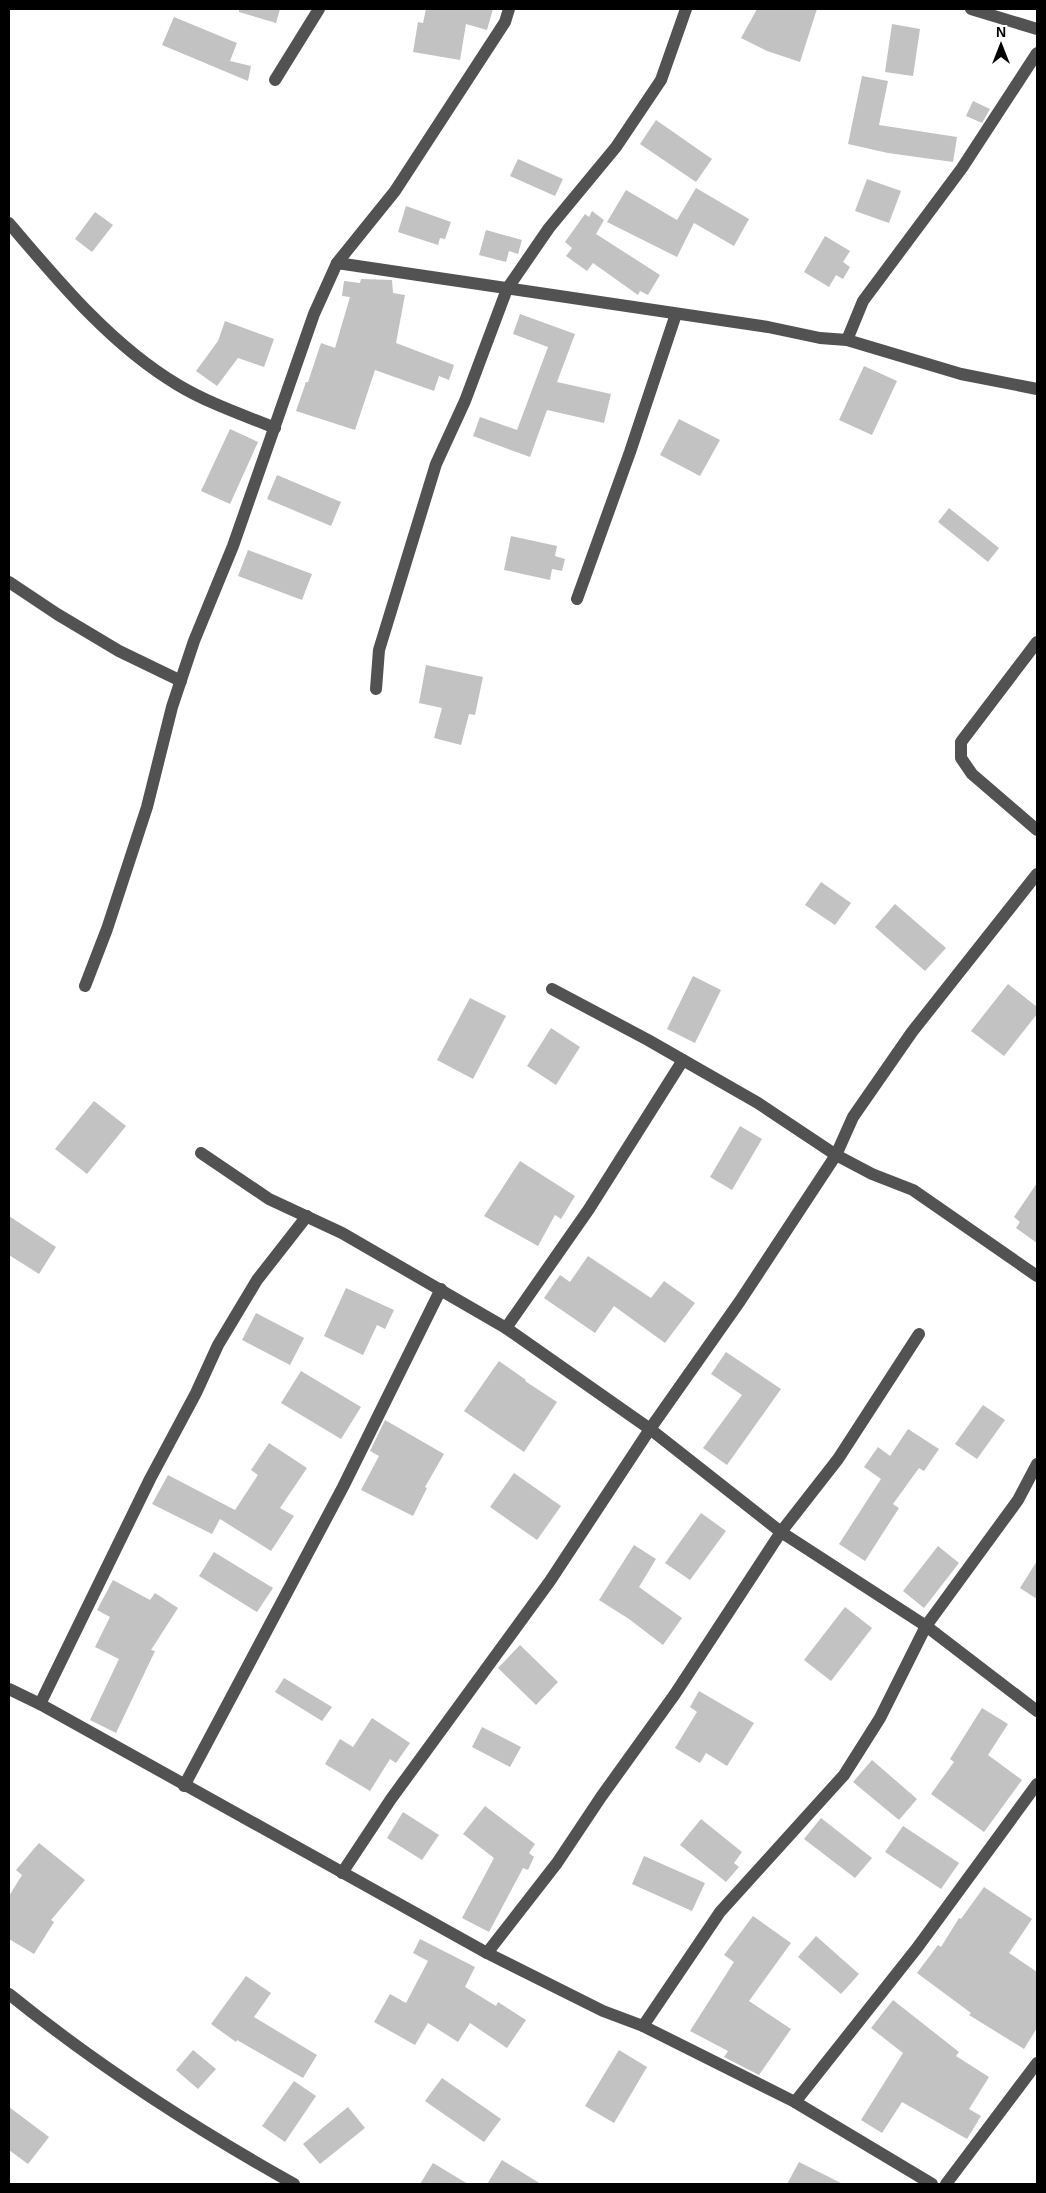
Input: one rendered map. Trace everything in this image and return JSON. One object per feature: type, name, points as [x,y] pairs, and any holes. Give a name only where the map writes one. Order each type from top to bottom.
[{"type":"street","points":[[274,80],[319,9]]},
{"type":"street","points":[[85,986],[107,929],[147,807],[172,707],[194,641],[233,546],[314,314],[337,263],[396,191],[505,22],[510,9]]},
{"type":"street","points":[[376,689],[379,650],[436,464],[466,401],[507,288],[549,228],[616,147],[660,80],[686,9]]},
{"type":"street","points":[[972,9],[1037,28]]},
{"type":"street","points":[[847,340],[863,301],[962,168],[1037,53]]},
{"type":"street","points":[[9,223],[63,287],[129,350],[178,385],[223,407],[275,428]]},
{"type":"street","points":[[337,263],[768,328],[820,338],[847,340],[961,374],[1037,389]]},
{"type":"street","points":[[577,599],[630,452],[676,314]]},
{"type":"street","points":[[9,582],[57,614],[120,651],[181,681]]},
{"type":"street","points":[[1037,642],[961,742],[961,758],[972,774],[1037,830]]},
{"type":"street","points":[[342,1873],[391,1799],[550,1581],[650,1429],[740,1301],[836,1155],[853,1117],[912,1032],[1037,874]]},
{"type":"street","points":[[552,989],[758,1103],[836,1155],[872,1174],[913,1190],[1037,1276]]},
{"type":"street","points":[[506,1328],[589,1209],[683,1060]]},
{"type":"street","points":[[201,1153],[269,1198],[342,1233],[506,1328],[650,1429],[781,1532],[926,1626],[1037,1711]]},
{"type":"street","points":[[40,1704],[150,1479],[196,1393],[218,1345],[257,1280],[307,1216]]},
{"type":"street","points":[[184,1786],[343,1487],[441,1289]]},
{"type":"street","points":[[487,1953],[557,1863],[601,1796],[675,1694],[781,1532],[838,1459],[919,1334]]},
{"type":"street","points":[[643,2026],[720,1912],[844,1775],[880,1718],[926,1626],[1018,1500],[1037,1464]]},
{"type":"street","points":[[9,1689],[40,1704],[184,1786],[487,1953],[604,2011],[643,2026],[795,2102],[932,2184]]},
{"type":"street","points":[[795,2102],[917,1948],[1037,1784]]},
{"type":"street","points":[[9,1994],[78,2048],[159,2104],[272,2179],[294,2184]]},
{"type":"street","points":[[946,2184],[1037,2063]]},
{"type":"building","points":[[239,9],[280,9],[276,23],[239,12]]},
{"type":"building","points":[[426,9],[493,9],[487,30],[466,24],[460,60],[413,52],[418,22],[423,23]]},
{"type":"building","points":[[757,9],[817,9],[800,62],[767,51],[741,38]]},
{"type":"building","points":[[174,17],[237,43],[230,61],[251,66],[248,81],[162,45]]},
{"type":"building","points":[[892,24],[920,29],[913,76],[885,72]]},
{"type":"building","points":[[862,76],[888,81],[879,125],[957,137],[953,162],[888,153],[848,144]]},
{"type":"building","points":[[973,101],[990,109],[982,123],[966,116]]},
{"type":"building","points":[[656,120],[712,159],[696,182],[640,144]]},
{"type":"building","points":[[518,159],[563,179],[555,196],[510,176]]},
{"type":"building","points":[[867,179],[901,191],[889,223],[855,211]]},
{"type":"building","points":[[696,188],[749,219],[734,246],[694,223],[677,257],[607,222],[626,190],[677,220]]},
{"type":"building","points":[[406,206],[451,222],[445,239],[440,238],[438,245],[398,232]]},
{"type":"building","points":[[592,211],[604,220],[596,234],[660,275],[648,295],[640,291],[638,295],[593,263],[587,271],[566,256],[572,248],[565,242],[585,214],[589,217]]},
{"type":"building","points":[[95,212],[113,225],[92,252],[75,239]]},
{"type":"building","points":[[486,230],[522,240],[518,254],[509,251],[506,262],[479,255]]},
{"type":"building","points":[[825,236],[850,251],[843,262],[850,267],[843,279],[836,275],[829,287],[804,272]]},
{"type":"building","points":[[361,279],[392,280],[393,293],[405,295],[396,343],[454,365],[449,380],[439,376],[434,391],[375,370],[355,430],[296,411],[321,343],[335,348],[350,297],[342,296],[344,281],[360,283]]},
{"type":"building","points":[[520,314],[575,334],[557,382],[611,394],[604,423],[547,410],[530,457],[473,436],[480,417],[517,430],[548,347],[513,334]]},
{"type":"building","points":[[225,321],[274,339],[264,367],[238,358],[217,386],[196,371],[218,341]]},
{"type":"building","points":[[864,366],[897,381],[872,435],[839,420]]},
{"type":"building","points":[[679,419],[720,440],[700,476],[660,455]]},
{"type":"building","points":[[230,429],[258,442],[230,504],[201,491]]},
{"type":"building","points":[[277,475],[341,502],[331,526],[267,499]]},
{"type":"building","points":[[949,508],[999,548],[988,562],[938,522]]},
{"type":"building","points":[[511,536],[557,546],[555,556],[565,559],[562,571],[552,569],[550,580],[504,570]]},
{"type":"building","points":[[248,550],[312,574],[302,600],[238,576]]},
{"type":"building","points":[[426,665],[483,677],[475,715],[469,714],[461,745],[434,738],[442,708],[419,703]]},
{"type":"building","points":[[821,882],[851,903],[835,925],[805,905]]},
{"type":"building","points":[[895,904],[946,948],[925,971],[875,927]]},
{"type":"building","points":[[693,976],[721,990],[695,1043],[667,1029]]},
{"type":"building","points":[[1008,984],[1037,1007],[1037,1014],[1004,1056],[971,1031]]},
{"type":"building","points":[[470,998],[506,1016],[473,1079],[437,1060]]},
{"type":"building","points":[[551,1028],[580,1047],[556,1085],[527,1066]]},
{"type":"building","points":[[94,1101],[126,1126],[87,1174],[55,1149]]},
{"type":"building","points":[[740,1126],[762,1139],[732,1190],[710,1177]]},
{"type":"building","points":[[520,1161],[575,1196],[561,1219],[555,1215],[538,1246],[484,1216]]},
{"type":"building","points":[[1037,1183],[1037,1243],[1016,1228],[1020,1222],[1014,1217]]},
{"type":"building","points":[[9,1216],[56,1247],[39,1274],[9,1255]]},
{"type":"building","points":[[588,1256],[651,1298],[664,1281],[695,1303],[665,1343],[614,1306],[595,1333],[544,1298],[560,1275],[570,1282]]},
{"type":"building","points":[[346,1288],[394,1310],[385,1329],[377,1325],[363,1355],[324,1336]]},
{"type":"building","points":[[256,1313],[304,1338],[290,1365],[242,1340]]},
{"type":"building","points":[[726,1352],[781,1389],[727,1465],[703,1448],[742,1395],[711,1374]]},
{"type":"building","points":[[499,1361],[557,1402],[524,1452],[464,1411]]},
{"type":"building","points":[[301,1371],[361,1407],[341,1439],[281,1403]]},
{"type":"building","points":[[983,1405],[1005,1420],[977,1459],[955,1444]]},
{"type":"building","points":[[385,1420],[444,1454],[425,1487],[427,1488],[413,1516],[361,1490],[379,1456],[370,1451]]},
{"type":"building","points":[[908,1429],[939,1449],[924,1471],[919,1468],[893,1504],[899,1508],[865,1561],[839,1544],[881,1479],[864,1467],[878,1447],[890,1456]]},
{"type":"building","points":[[269,1443],[307,1468],[280,1508],[294,1516],[271,1551],[220,1519],[212,1534],[152,1504],[168,1475],[235,1510],[258,1475],[251,1470]]},
{"type":"building","points":[[514,1473],[561,1506],[537,1540],[490,1507]]},
{"type":"building","points":[[701,1513],[726,1531],[690,1580],[665,1563]]},
{"type":"building","points":[[634,1545],[656,1559],[639,1587],[682,1618],[663,1645],[629,1619],[599,1600]]},
{"type":"building","points":[[938,1546],[959,1563],[924,1608],[903,1591]]},
{"type":"building","points":[[214,1552],[273,1588],[257,1612],[199,1576]]},
{"type":"building","points":[[1037,1561],[1037,1599],[1020,1588]]},
{"type":"building","points":[[113,1580],[150,1600],[155,1593],[178,1608],[151,1650],[155,1651],[116,1733],[90,1720],[119,1659],[95,1647],[110,1617],[97,1610]]},
{"type":"building","points":[[845,1607],[872,1628],[831,1681],[804,1660]]},
{"type":"building","points":[[520,1645],[558,1682],[536,1705],[498,1668]]},
{"type":"building","points":[[284,1678],[332,1707],[322,1721],[275,1692]]},
{"type":"building","points":[[699,1691],[754,1723],[727,1766],[706,1753],[700,1763],[675,1748],[697,1712],[690,1707]]},
{"type":"building","points":[[982,1708],[1008,1724],[988,1755],[1022,1780],[984,1832],[931,1794],[954,1762],[950,1759]]},
{"type":"building","points":[[372,1718],[410,1743],[396,1763],[390,1759],[370,1791],[325,1764],[340,1739],[353,1747]]},
{"type":"building","points":[[482,1727],[521,1747],[510,1767],[472,1747]]},
{"type":"building","points":[[872,1760],[917,1799],[899,1820],[853,1782]]},
{"type":"building","points":[[485,1806],[535,1844],[529,1853],[534,1857],[528,1870],[523,1868],[489,1932],[462,1918],[494,1858],[463,1834]]},
{"type":"building","points":[[403,1812],[439,1835],[422,1860],[387,1838]]},
{"type":"building","points":[[821,1818],[872,1858],[855,1878],[804,1839]]},
{"type":"building","points":[[701,1819],[742,1852],[734,1863],[739,1867],[726,1882],[680,1845]]},
{"type":"building","points":[[903,1826],[959,1863],[941,1889],[885,1852]]},
{"type":"building","points":[[39,1843],[85,1880],[51,1920],[54,1922],[34,1954],[9,1939],[9,1896],[22,1875],[16,1870]]},
{"type":"building","points":[[644,1856],[705,1883],[692,1911],[632,1884]]},
{"type":"building","points":[[984,1887],[1032,1919],[1009,1953],[1037,1972],[1037,2028],[1024,2049],[969,2015],[971,2013],[917,1973],[938,1945],[941,1947],[959,1918],[961,1919]]},
{"type":"building","points":[[753,1916],[791,1943],[749,2001],[791,2029],[759,2075],[724,2057],[728,2051],[690,2031],[734,1962],[724,1955]]},
{"type":"building","points":[[816,1936],[859,1974],[841,1994],[798,1957]]},
{"type":"building","points":[[420,1939],[475,1967],[465,1987],[496,2006],[498,2002],[526,2020],[507,2048],[470,2023],[458,2042],[428,2023],[415,2045],[374,2022],[390,1994],[406,2003],[428,1961],[413,1953]]},
{"type":"building","points":[[246,1976],[271,1993],[254,2017],[317,2055],[303,2078],[237,2040],[236,2042],[211,2024]]},
{"type":"building","points":[[893,2000],[959,2052],[956,2056],[989,2077],[969,2109],[981,2116],[967,2139],[902,2102],[882,2133],[861,2120],[903,2053],[871,2028]]},
{"type":"building","points":[[193,2050],[216,2069],[198,2089],[176,2070]]},
{"type":"building","points":[[619,2050],[647,2067],[614,2123],[585,2106]]},
{"type":"building","points":[[442,2078],[501,2119],[484,2142],[425,2101]]},
{"type":"building","points":[[294,2081],[316,2096],[285,2142],[262,2126]]},
{"type":"building","points":[[9,2107],[49,2137],[28,2164],[9,2150]]},
{"type":"building","points":[[348,2107],[365,2128],[320,2164],[303,2144]]},
{"type":"building","points":[[502,2160],[541,2184],[487,2184]]},
{"type":"building","points":[[799,2162],[843,2184],[787,2184]]},
{"type":"building","points":[[433,2163],[468,2184],[420,2184]]}]
